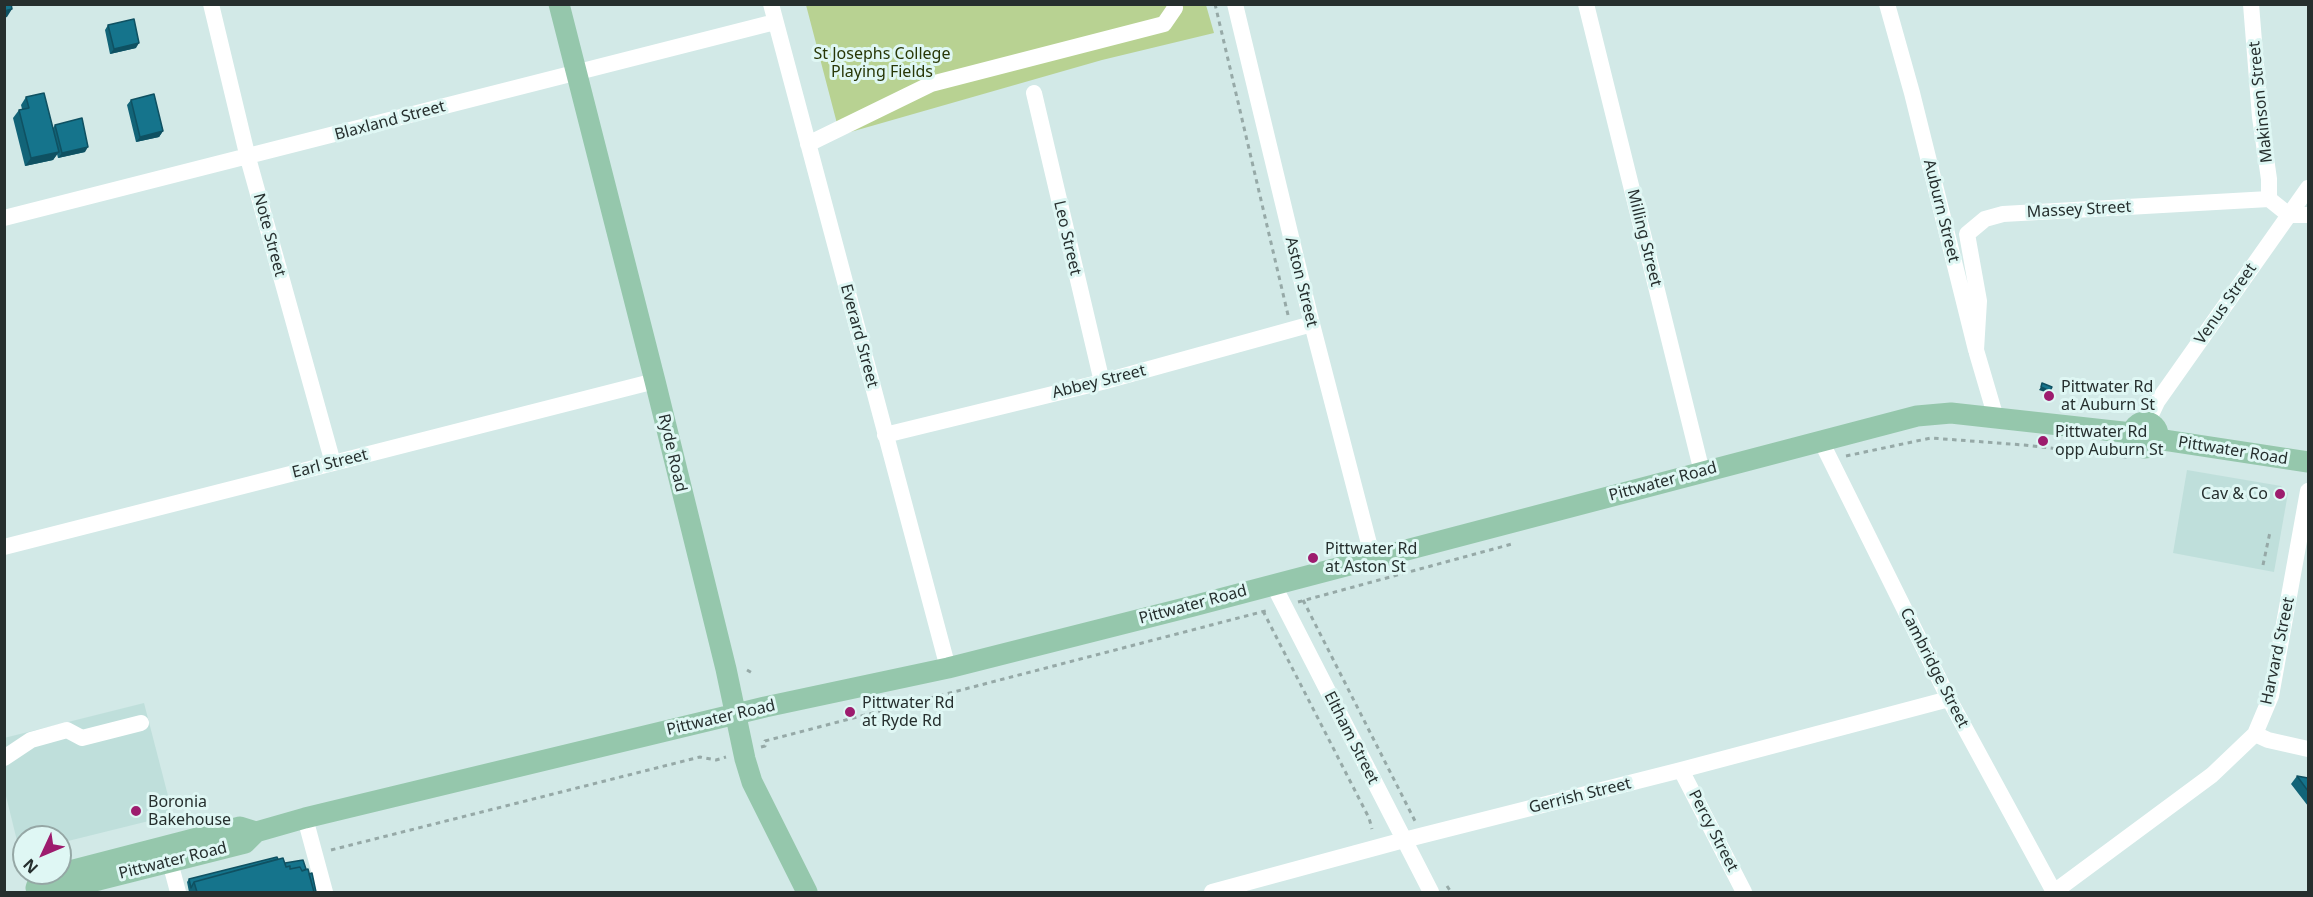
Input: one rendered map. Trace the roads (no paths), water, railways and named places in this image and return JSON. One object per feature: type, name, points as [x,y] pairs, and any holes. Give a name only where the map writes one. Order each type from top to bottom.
[{"type":"main road","name":"Ryde Road","points":[[560,4],[655,381],[752,782],[807,892]]},
{"type":"main road","name":"Pittwater Road","points":[[256,832],[240,827],[39,879],[37,891],[245,843],[256,832],[305,818],[734,715],[948,668],[1821,441],[1933,414],[1951,413],[2144,435],[2308,462]]},
{"type":"street","name":"Note Street","points":[[211,4],[248,158],[333,464]]},
{"type":"street","name":"Everard Street","points":[[771,4],[948,668]]},
{"type":"street","points":[[808,144],[931,84],[1164,24],[1175,8],[1174,4]]},
{"type":"street","name":"Aston Street","points":[[1234,4],[1372,559]]},
{"type":"street","name":"Milling Street","points":[[1586,4],[1702,472]]},
{"type":"street","name":"Auburn Street","points":[[1887,4],[1912,93],[1976,350],[1996,418]]},
{"type":"street","name":"Makinson Street","points":[[2251,4],[2260,117],[2269,179],[2269,199]]},
{"type":"street","name":"Blaxland Street","points":[[4,218],[248,158],[775,22]]},
{"type":"street","name":"Leo Street","points":[[1034,93],[1102,382]]},
{"type":"street","name":"Venus Street","points":[[2144,435],[2157,402],[2308,188]]},
{"type":"street","points":[[2269,199],[2289,215],[2308,215]]},
{"type":"street","name":"Massey Street","points":[[1976,350],[1979,301],[1967,234],[1985,219],[2003,214],[2269,199]]},
{"type":"street","name":"Abbey Street","points":[[885,435],[1102,382],[1312,324]]},
{"type":"street","name":"Earl Street","points":[[4,547],[655,381]]},
{"type":"street","name":"Cambridge Street","points":[[1821,441],[1949,699],[2054,892]]},
{"type":"street","name":"Harvard Street","points":[[2054,892],[2212,775],[2255,734],[2271,696],[2308,491]]},
{"type":"street","name":"Eltham Street","points":[[1273,584],[1431,892]]},
{"type":"street","name":"Gerrish Street","points":[[1212,892],[1422,835],[1682,770],[1949,699]]},
{"type":"street","points":[[4,758],[31,740],[67,730],[82,738],[141,723]]},
{"type":"street","points":[[2255,734],[2268,740],[2308,749]]},
{"type":"street","name":"Percy Street","points":[[1682,770],[1744,892]]},
{"type":"street","points":[[305,818],[325,892]]},
{"type":"street","points":[[170,862],[178,892]]},
{"type":"place","name":"Pittwater Rd at Auburn St","points":[[2049,396]]},
{"type":"place","name":"Pittwater Rd opp Auburn St","points":[[2043,441]]},
{"type":"place","name":"Cav & Co","points":[[2280,494]]},
{"type":"place","name":"Pittwater Rd at Aston St","points":[[1313,558]]},
{"type":"place","name":"Pittwater Rd at Ryde Rd","points":[[850,712]]},
{"type":"place","name":"Boronia Bakehouse","points":[[136,811]]},
{"type":"park label","name":"St Josephs College Playing Fields","points":[[882,63]]}]
